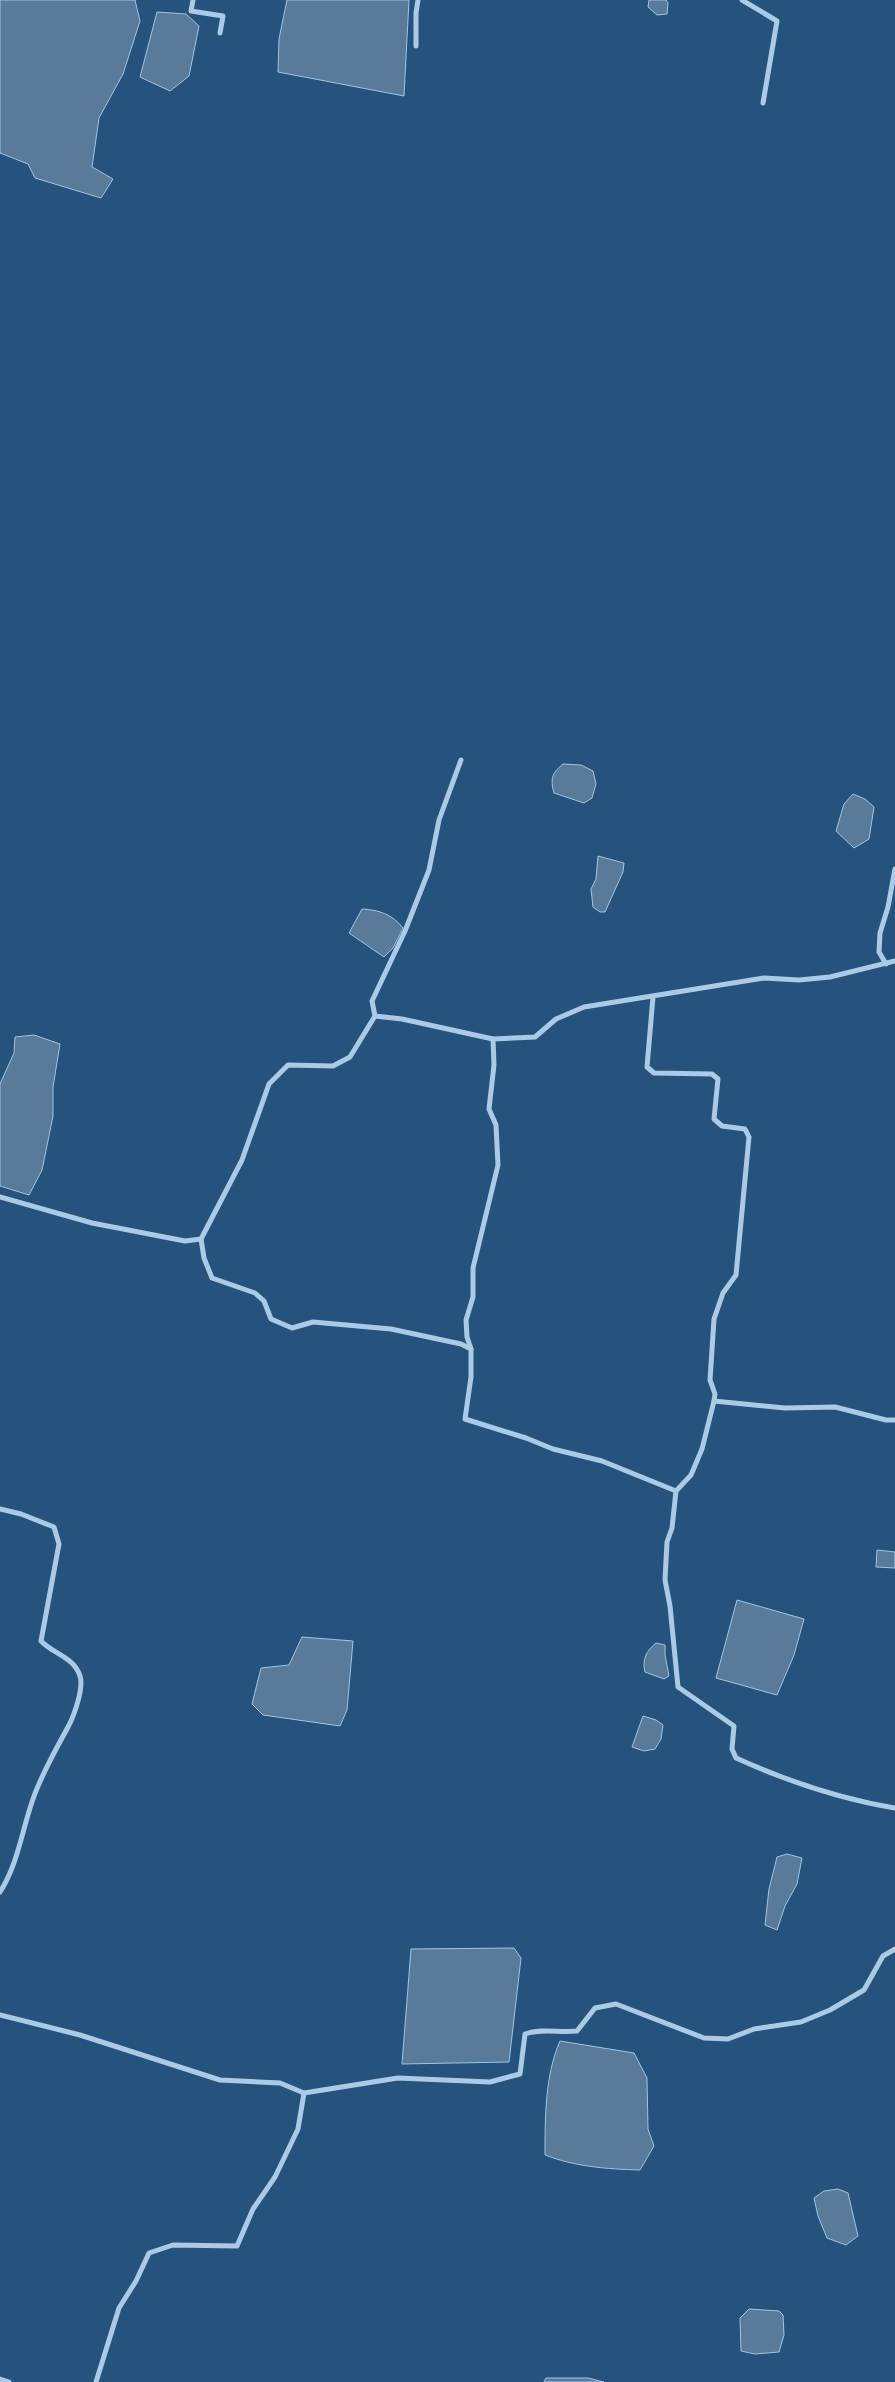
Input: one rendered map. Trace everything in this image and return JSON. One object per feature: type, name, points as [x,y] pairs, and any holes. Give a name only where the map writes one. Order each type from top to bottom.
[{"type":"street","points":[[192,0],[191,11],[223,16],[220,33]]},
{"type":"street","points":[[416,46],[418,0]]},
{"type":"street","points":[[742,0],[776,21],[763,103]]},
{"type":"street","points":[[460,760],[439,820],[429,870],[405,931],[372,1002],[375,1016],[350,1057],[333,1066],[288,1065],[269,1084],[242,1160],[201,1240],[204,1258],[212,1278],[255,1292],[264,1301],[271,1319],[292,1328],[313,1322],[390,1329],[461,1344],[471,1349]]},
{"type":"street","points":[[886,964],[879,952],[880,933],[895,869]]},
{"type":"street","points":[[375,1016],[402,1019],[493,1038],[535,1037],[556,1019],[584,1007],[764,978],[799,980],[830,977],[895,961]]},
{"type":"street","points":[[653,997],[647,1067],[654,1073],[712,1074],[718,1079],[714,1119],[722,1126],[745,1128],[749,1137],[736,1275],[723,1293],[714,1319],[710,1380],[716,1394],[710,1421],[698,1458],[690,1475],[676,1492],[672,1528],[667,1542],[665,1580],[670,1606],[678,1686],[734,1726],[732,1749],[736,1758],[837,1795],[866,1804],[895,1808]]},
{"type":"street","points":[[493,1038],[494,1065],[489,1109],[496,1125],[498,1165],[473,1268],[473,1297],[466,1320],[467,1337],[471,1349],[471,1377],[465,1419],[553,1448],[602,1461],[676,1492]]},
{"type":"street","points":[[0,1197],[92,1223],[185,1241],[201,1240]]},
{"type":"street","points":[[714,1400],[785,1408],[835,1407],[886,1420],[895,1420]]},
{"type":"street","points":[[0,1509],[20,1514],[54,1527],[59,1544],[41,1641],[48,1649],[72,1662],[80,1676],[77,1706],[42,1775],[10,1876],[0,1892]]},
{"type":"street","points":[[0,2015],[80,2035],[220,2080],[280,2083],[304,2093],[398,2078],[490,2082],[520,2074],[525,2034],[537,2030],[565,2032],[577,2030],[595,2008],[616,2004],[704,2038],[728,2039],[754,2028],[801,2022],[830,2010],[864,1990],[883,1956],[895,1949]]},
{"type":"street","points":[[96,2382],[119,2308],[136,2281],[149,2253],[173,2245],[237,2246],[253,2209],[275,2177],[298,2129],[304,2093]]},
{"type":"street","points":[[0,2379],[10,2382]]},
{"type":"water","points":[[0,0],[135,0],[140,21],[123,74],[99,118],[92,167],[113,179],[101,198],[35,178],[28,164],[0,153]]},
{"type":"water","points":[[287,0],[409,0],[404,96],[278,72],[279,39]]},
{"type":"water","points":[[649,0],[666,0],[668,3],[667,14],[657,15],[648,7]]},
{"type":"water","points":[[157,12],[186,14],[199,26],[189,76],[170,91],[140,77]]},
{"type":"water","points":[[563,764],[581,765],[593,771],[596,784],[592,798],[584,803],[554,793],[553,777],[556,770]]},
{"type":"water","points":[[853,794],[865,799],[874,807],[869,839],[854,848],[836,831],[844,804]]},
{"type":"water","points":[[598,856],[624,863],[623,872],[605,912],[600,912],[593,907],[591,889],[596,879]]},
{"type":"water","points":[[362,909],[374,910],[385,914],[394,919],[403,928],[393,948],[384,957],[349,933]]},
{"type":"water","points":[[34,1035],[60,1044],[53,1087],[53,1116],[42,1170],[29,1195],[0,1186],[0,1084],[14,1053],[15,1037]]},
{"type":"water","points":[[877,1550],[895,1552],[895,1568],[876,1567]]},
{"type":"water","points":[[737,1600],[804,1619],[794,1655],[777,1695],[716,1678]]},
{"type":"water","points":[[302,1637],[353,1641],[347,1710],[340,1726],[263,1715],[252,1704],[261,1668],[289,1665]]},
{"type":"water","points":[[656,1643],[665,1645],[669,1676],[664,1679],[645,1672],[646,1656]]},
{"type":"water","points":[[643,1716],[656,1720],[663,1725],[661,1739],[655,1749],[644,1751],[632,1747]]},
{"type":"water","points":[[787,1854],[802,1858],[797,1884],[785,1906],[777,1930],[765,1925],[769,1889],[777,1857]]},
{"type":"water","points":[[514,1948],[521,1958],[509,2062],[402,2064],[411,1949]]},
{"type":"water","points":[[560,2041],[634,2053],[647,2078],[648,2129],[654,2146],[640,2170],[592,2167],[545,2155],[549,2082],[551,2068]]},
{"type":"water","points":[[838,2189],[848,2193],[858,2236],[846,2245],[827,2238],[818,2216],[814,2198],[824,2191]]},
{"type":"water","points":[[749,2309],[779,2311],[783,2315],[784,2335],[779,2352],[755,2354],[741,2351],[740,2318]]},
{"type":"water","points":[[546,2378],[588,2378],[604,2382],[544,2382]]}]
